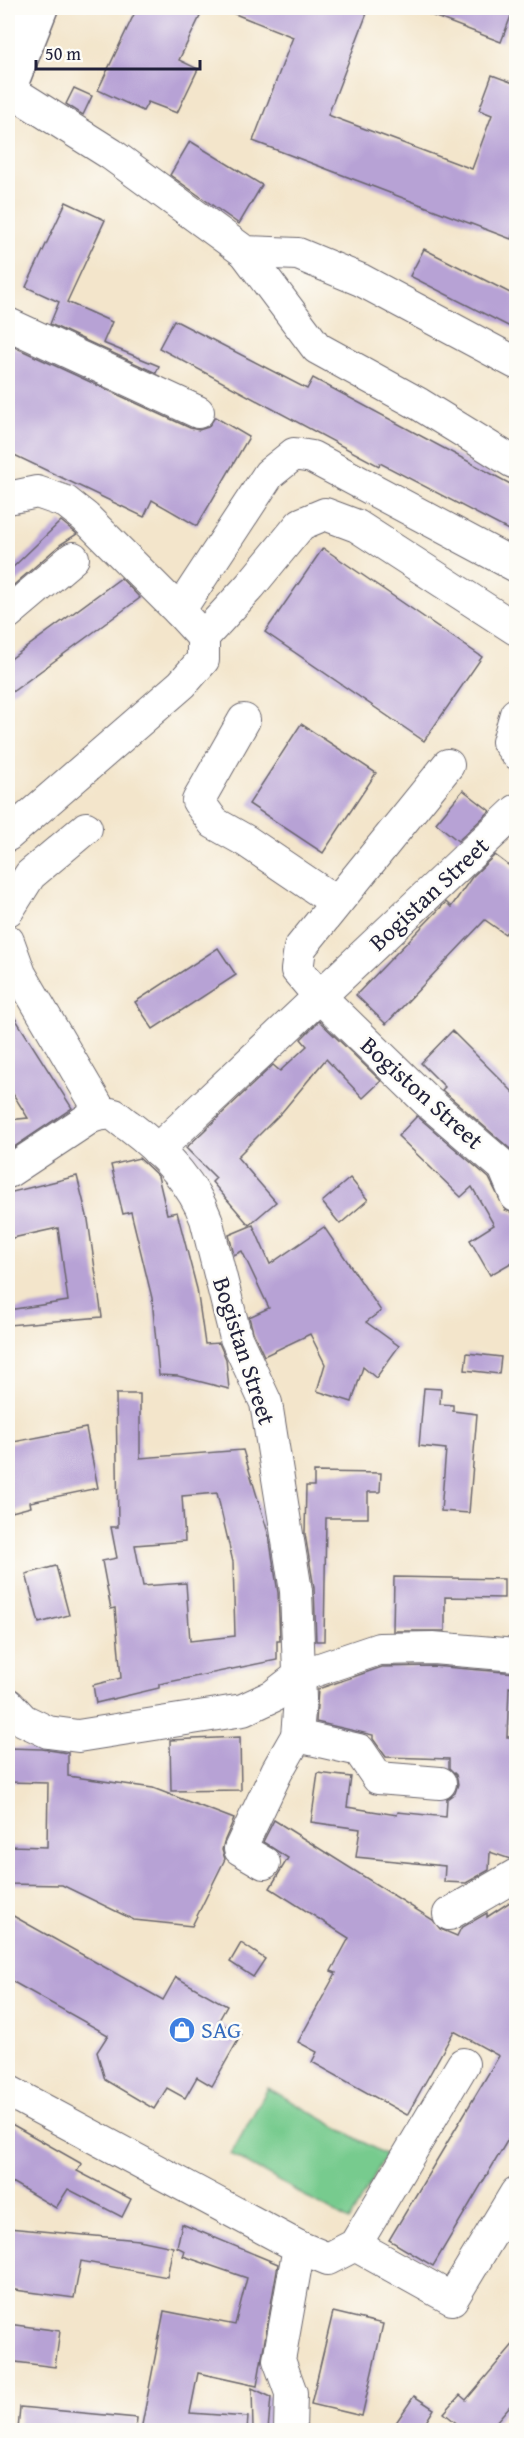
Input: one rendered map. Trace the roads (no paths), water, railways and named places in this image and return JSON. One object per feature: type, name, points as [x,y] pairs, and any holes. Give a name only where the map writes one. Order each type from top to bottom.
[{"type":"main road","points":[[8,29],[16,8]]},
{"type":"main road","points":[[8,90],[41,8]]},
{"type":"street","points":[[8,90],[111,154],[245,252],[317,348],[419,404],[513,462],[516,459]]},
{"type":"street","points":[[245,252],[298,254],[308,258],[361,280],[516,363]]},
{"type":"street","points":[[8,324],[198,412]]},
{"type":"street","points":[[179,611],[269,474],[294,454],[312,457],[516,566]]},
{"type":"street","points":[[8,498],[37,492],[66,502],[85,517],[203,638],[203,660],[182,684],[8,835]]},
{"type":"street","points":[[203,638],[301,524],[325,514],[357,526],[516,629]]},
{"type":"street","points":[[13,599],[74,558]]},
{"type":"street","points":[[516,714],[508,742],[516,753]]},
{"type":"street","points":[[244,720],[198,801],[214,823],[246,841],[336,902]]},
{"type":"street","name":"Bogiston Street","points":[[448,765],[300,948],[297,970],[319,996],[427,1101],[504,1167],[516,1196]]},
{"type":"street","name":"Bogistan Street","points":[[157,1150],[516,811]]},
{"type":"street","points":[[8,910],[30,875],[86,828]]},
{"type":"street","points":[[8,941],[20,974],[102,1114],[91,1117],[8,1172]]},
{"type":"street","name":"Bogistan Street","points":[[102,1114],[113,1114],[157,1150],[186,1182],[199,1201],[206,1219],[236,1338],[266,1403],[296,1591],[300,1699],[297,1736]]},
{"type":"street","points":[[8,1704],[23,1720],[48,1732],[78,1736],[243,1710],[273,1696],[299,1676],[379,1649],[434,1648],[516,1655]]},
{"type":"street","points":[[264,1863],[240,1849],[277,1771],[297,1736],[360,1750],[378,1778],[440,1783]]},
{"type":"street","points":[[449,1914],[516,1875]]},
{"type":"street","points":[[8,2091],[299,2247],[328,2259],[355,2245],[463,2064]]},
{"type":"street","points":[[355,2245],[452,2299],[516,2193]]},
{"type":"street","points":[[290,2430],[291,2393],[279,2360],[299,2247]]},
{"type":"place","name":"SAG","points":[[182,2030]]}]
